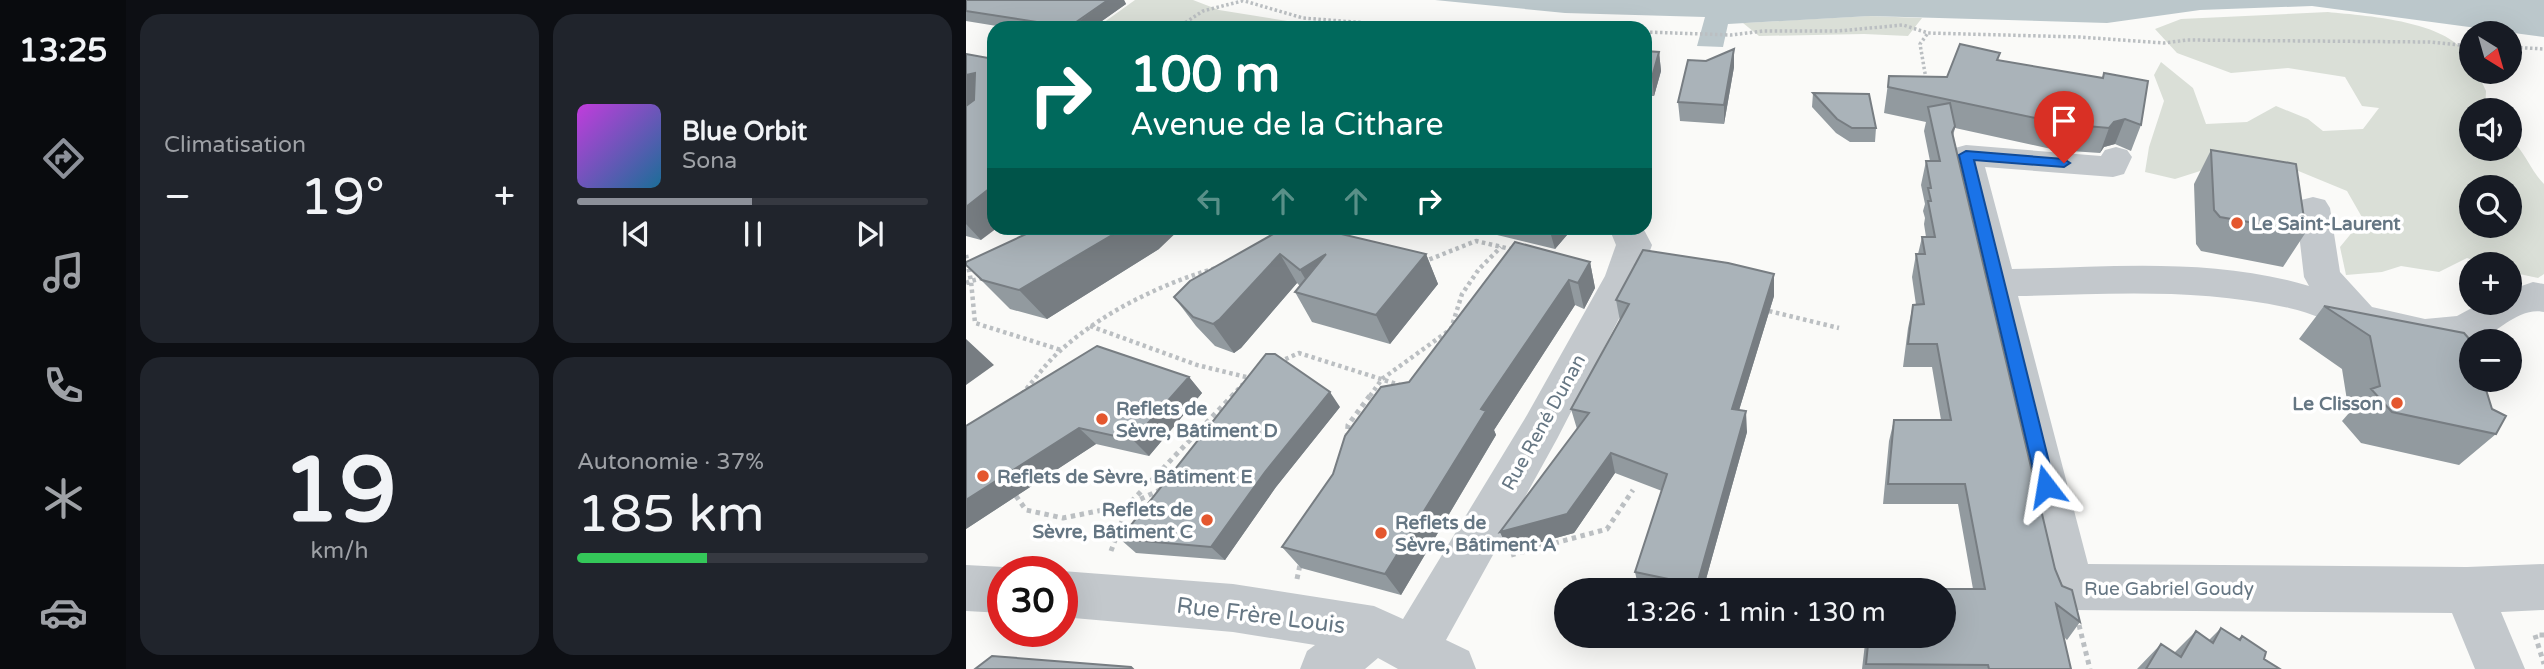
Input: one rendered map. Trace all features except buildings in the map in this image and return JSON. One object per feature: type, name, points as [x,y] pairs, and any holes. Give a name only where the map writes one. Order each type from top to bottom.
[{"type":"street","name":"Rue Gabriel Goudy","points":[[2116,157],[2113,167],[1966,155],[2070,587],[2467,590],[2544,587]]},
{"type":"street","points":[[2309,287],[2313,208]]},
{"type":"street","name":"Rue René Dunan","points":[[1413,649],[1542,427],[1623,276],[1634,245],[1629,235]]},
{"type":"street","points":[[1997,284],[2175,279],[2309,287],[2362,319],[2425,334],[2446,334],[2464,330],[2511,304],[2533,296],[2544,298]]},
{"type":"street","points":[[966,588],[987,589]]},
{"type":"street","points":[[2467,590],[2500,669]]},
{"type":"street","name":"Rue Frère Louis","points":[[1078,595],[1233,608],[1413,649]]},
{"type":"street","points":[[1325,669],[1413,649]]},
{"type":"path","points":[[1188,21],[1203,11],[1242,1],[1303,18],[1341,21]]},
{"type":"path","points":[[1652,32],[1731,35],[1763,31],[1838,31],[1903,25],[1928,33],[2079,37],[2164,43],[2187,40],[2375,41],[2459,45]]},
{"type":"path","points":[[1928,33],[1920,44],[1928,89]]},
{"type":"path","points":[[2522,48],[2544,49]]},
{"type":"path","points":[[1412,266],[1476,241],[1528,254]]},
{"type":"path","points":[[1347,450],[1348,425],[1382,379],[1451,329],[1468,285],[1479,268],[1501,247]]},
{"type":"path","points":[[966,255],[975,323],[1061,350]]},
{"type":"path","points":[[1019,397],[1061,350],[1090,326],[1188,274],[1226,265]]},
{"type":"path","points":[[968,282],[992,276]]},
{"type":"path","points":[[1769,311],[1839,328]]},
{"type":"path","points":[[1090,326],[1197,365],[1248,379]]},
{"type":"path","points":[[1269,368],[1299,353],[1408,387]]},
{"type":"path","points":[[1111,551],[1128,505],[1248,379],[1259,373]]},
{"type":"path","points":[[1016,496],[1026,510],[1063,518],[1128,505],[1164,488]]},
{"type":"path","points":[[1508,556],[1607,529],[1633,490]]},
{"type":"path","points":[[1297,583],[1306,547]]},
{"type":"path","points":[[2544,635],[2535,635],[2544,664]]},
{"type":"shaded area","points":[[1135,0],[1193,0],[1219,10],[1287,21],[1106,21]]},
{"type":"shaded area","points":[[1435,0],[2544,0],[2544,37],[2522,34],[2522,21],[2459,21],[2459,26],[2312,6],[2200,10],[2107,23],[1870,16],[1728,24],[1723,47],[1697,46],[1705,17],[1565,13]]},
{"type":"shaded area","points":[[2328,12],[2413,24],[2454,42],[2459,47],[2459,84],[2483,84],[2486,91],[2486,98],[2459,98],[2459,161],[2522,161],[2522,152],[2544,184],[2544,274],[2538,278],[2522,275],[2522,252],[2459,252],[2459,262],[2439,272],[2401,266],[2382,272],[2346,275],[2340,247],[2363,219],[2347,191],[2296,170],[2219,165],[2175,179],[2145,172],[2149,147],[2164,101],[2154,75],[2161,62],[2193,88],[2206,124],[2247,122],[2276,106],[2308,119],[2323,131],[2363,129],[2379,108],[2362,106],[2345,77],[2288,68],[2231,73],[2177,53],[2155,29],[2181,19]]},
{"type":"shaded area","points":[[1869,16],[1922,18],[1908,36],[1759,36],[1743,23]]},
{"type":"place","name":"Le Saint-Laurent","points":[[2237,223]]},
{"type":"place","name":"Le Clisson","points":[[2397,403]]},
{"type":"place","name":"Reflets de Sèvre, Bâtiment D","points":[[1102,419]]},
{"type":"place","name":"Reflets de Sèvre, Bâtiment E","points":[[983,476]]},
{"type":"place","name":"Reflets de Sèvre, Bâtiment C","points":[[1207,520]]},
{"type":"place","name":"Reflets de Sèvre, Bâtiment A","points":[[1381,533]]},
{"type":"route","points":[[2046,486],[1966,155],[2064,163]]}]
